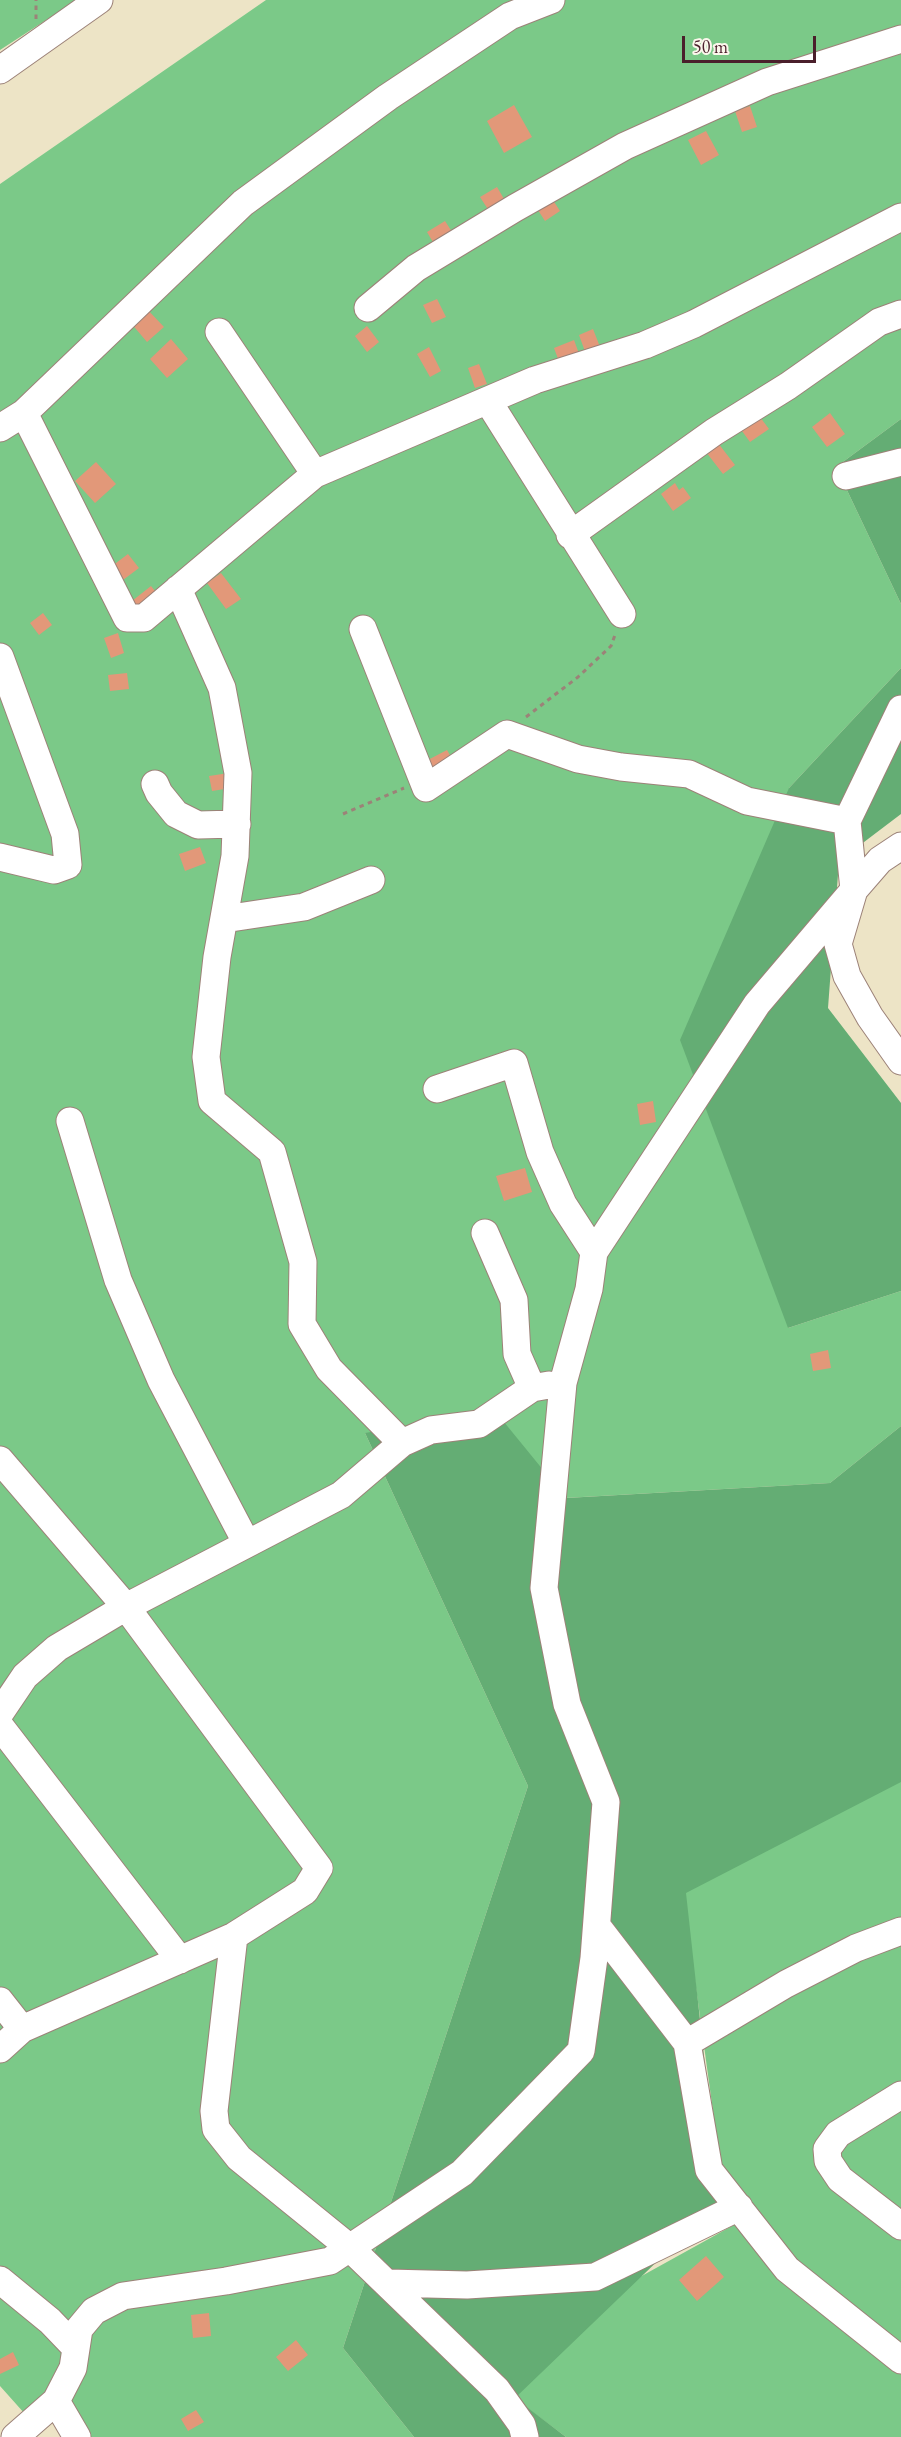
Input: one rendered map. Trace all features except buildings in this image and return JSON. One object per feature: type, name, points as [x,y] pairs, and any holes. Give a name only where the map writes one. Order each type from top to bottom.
[{"type":"street","points":[[0,70],[99,0]]},
{"type":"street","points":[[0,428],[24,413],[243,202],[388,97],[500,22],[551,0]]},
{"type":"street","points":[[368,308],[416,268],[515,208],[625,147],[767,82],[901,39]]},
{"type":"street","points":[[24,413],[127,618],[144,618],[315,474],[535,380],[645,345],[694,324],[901,217]]},
{"type":"street","points":[[570,535],[714,432],[788,386],[879,322],[901,314]]},
{"type":"street","points":[[219,332],[315,474]]},
{"type":"street","points":[[488,400],[570,535],[622,614]]},
{"type":"street","points":[[846,476],[901,462]]},
{"type":"street","points":[[178,589],[222,688],[238,772],[236,856],[224,919],[206,1058],[212,1101],[272,1152],[303,1262],[302,1324],[329,1369],[402,1443]]},
{"type":"street","points":[[363,628],[426,788],[507,734],[578,759],[621,767],[689,774],[747,801],[847,821]]},
{"type":"street","points":[[0,657],[65,834],[68,865],[54,870],[0,857]]},
{"type":"street","points":[[901,710],[847,821],[854,890],[838,944],[847,976],[870,1017],[901,1061]]},
{"type":"street","points":[[155,784],[159,793],[176,814],[198,825],[237,824]]},
{"type":"street","points":[[15,2437],[56,2401],[73,2368],[74,2346],[79,2329],[94,2311],[123,2296],[226,2281],[330,2261],[462,2173],[581,2051],[597,1926],[606,1802],[567,1704],[544,1588],[563,1383],[589,1289],[594,1252],[758,1004],[880,860],[901,846]]},
{"type":"street","points":[[224,919],[304,907],[371,880]]},
{"type":"street","points":[[437,1089],[514,1063],[540,1152],[563,1204],[594,1252]]},
{"type":"street","points":[[70,1121],[118,1280],[161,1380],[247,1544]]},
{"type":"street","points":[[484,1233],[514,1300],[517,1354],[532,1388]]},
{"type":"street","points":[[0,1713],[26,1676],[57,1648],[126,1607],[341,1495],[402,1443],[431,1430],[479,1424],[532,1388],[563,1383]]},
{"type":"street","points":[[0,1460],[126,1607],[319,1868],[305,1891],[234,1936],[22,2029],[0,2049]]},
{"type":"street","points":[[0,1726],[180,1960]]},
{"type":"street","points":[[597,1926],[687,2043],[709,2170],[787,2269],[901,2360]]},
{"type":"street","points":[[687,2043],[796,1979],[856,1948],[901,1931]]},
{"type":"street","points":[[234,1936],[214,2110],[216,2129],[239,2158],[350,2248],[497,2390],[522,2425],[525,2437]]},
{"type":"street","points":[[0,2001],[22,2029]]},
{"type":"street","points":[[901,2095],[838,2134],[827,2149],[828,2161],[840,2179],[901,2226]]},
{"type":"street","points":[[388,2283],[467,2285],[595,2277],[739,2207]]},
{"type":"street","points":[[0,2280],[50,2321],[74,2346]]},
{"type":"street","points":[[56,2401],[77,2437]]},
{"type":"path","points":[[507,734],[531,712],[578,677],[611,646],[622,614]]},
{"type":"path","points":[[343,814],[423,781]]},
{"type":"green space","points":[[0,0],[77,0],[0,50]]},
{"type":"green space","points":[[266,0],[901,0],[901,419],[836,467],[901,604],[901,668],[789,788],[788,1328],[901,1291],[901,1426],[830,1483],[565,1498],[365,1433],[528,1786],[343,2348],[414,2437],[86,2437],[68,2403],[25,2414],[0,2386],[0,184]]},
{"type":"green space","points":[[901,419],[901,604],[836,467]]},
{"type":"green space","points":[[901,668],[901,814],[839,861],[828,1008],[901,1103],[901,1291],[788,1328],[680,1040],[789,788]]},
{"type":"green space","points":[[495,1411],[566,1498],[830,1483],[901,1426],[901,1782],[686,1893],[720,2201],[515,2398],[566,2437],[414,2437],[343,2348],[528,1786],[365,1433]]},
{"type":"green space","points":[[901,1736],[901,2437],[566,2437],[514,2398],[582,2309],[732,2226],[716,2133],[682,1886]]}]
